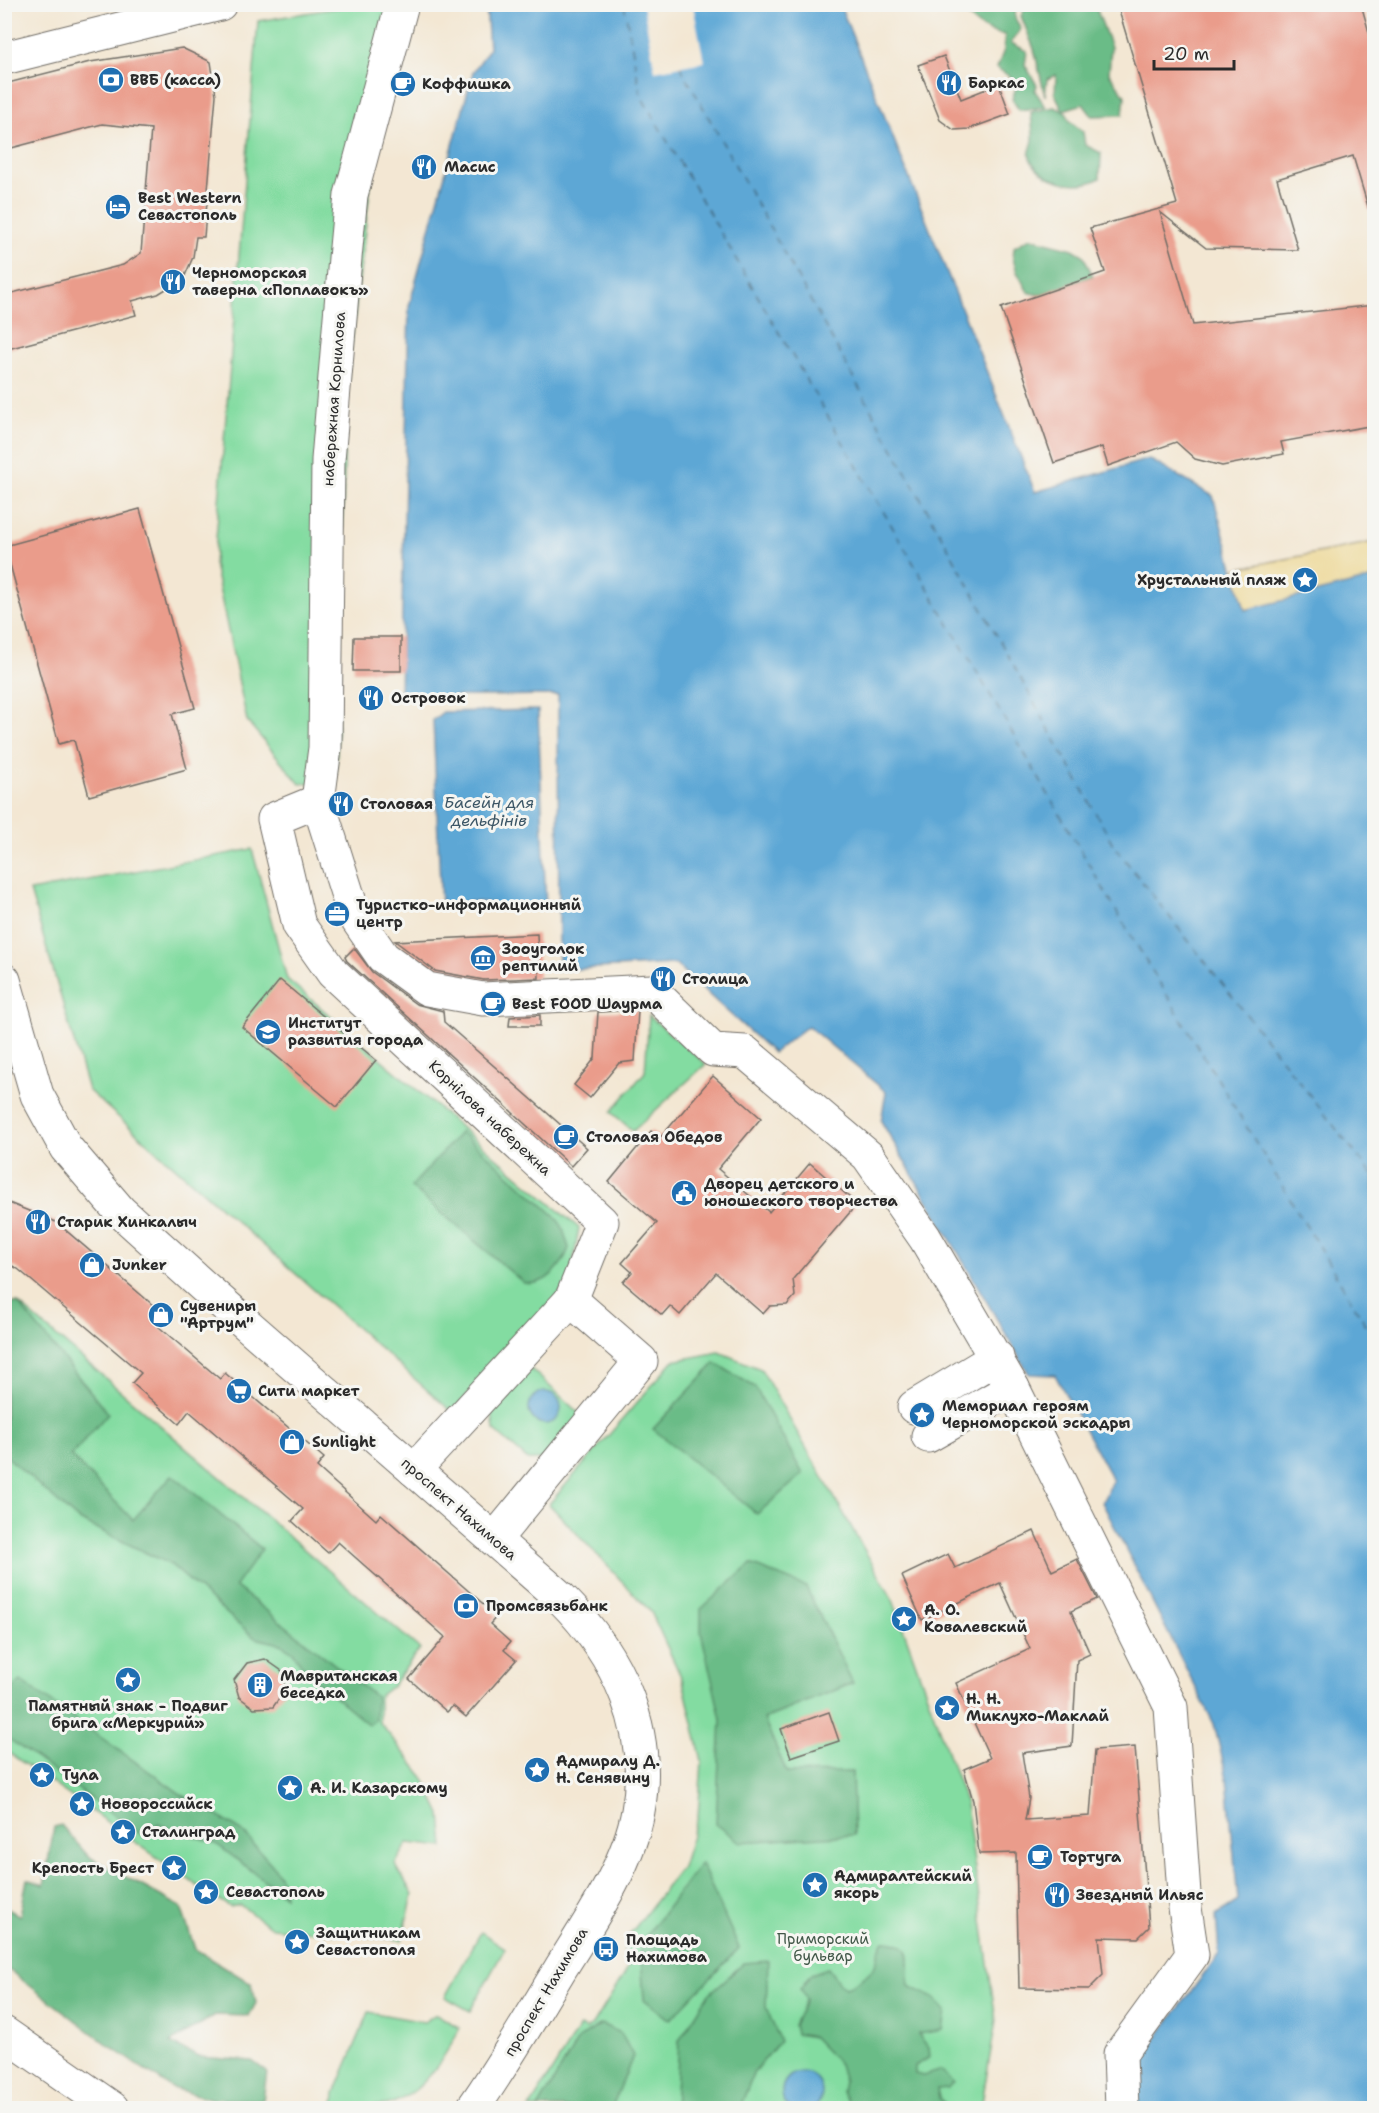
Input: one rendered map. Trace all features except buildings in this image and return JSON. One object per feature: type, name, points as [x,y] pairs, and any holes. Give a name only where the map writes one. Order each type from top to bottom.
[{"type":"street","points":[[4,58],[220,4]]},
{"type":"street","name":"набережная Корнилова","points":[[318,801],[325,748],[328,460],[333,373],[351,195],[402,4]]},
{"type":"street","points":[[318,801],[354,915],[384,957],[427,988],[483,999],[652,991],[713,1050],[745,1052],[868,1156],[924,1238],[997,1357],[1171,1707],[1185,1908],[1191,1955],[1120,2054],[1122,2109]]},
{"type":"street","name":"Корнілова набережна","points":[[318,801],[274,819],[299,925],[333,973],[602,1222],[571,1300]]},
{"type":"street","name":"проспект Нахимова","points":[[4,980],[37,1095],[66,1148],[120,1211],[561,1598],[585,1622],[602,1646],[625,1688],[640,1742],[642,1767],[638,1813],[604,1896],[496,2074],[472,2109]]},
{"type":"street","points":[[414,1470],[571,1300],[641,1361],[495,1539]]},
{"type":"street","points":[[914,1407],[997,1357]]},
{"type":"street","points":[[928,1436],[1013,1388]]},
{"type":"street","points":[[4,2033],[112,2109]]},
{"type":"green space","points":[[355,5],[392,5],[346,389],[336,780],[300,784],[247,721],[214,564],[258,21]]},
{"type":"green space","points":[[960,5],[1016,5],[1015,18],[1021,29],[1011,43],[1027,51],[1025,65],[1037,85],[1035,91],[1046,107],[1019,110],[1012,99],[1018,82],[997,68],[1004,50],[1005,35],[979,26]]},
{"type":"green space","points":[[1026,5],[1095,5],[1111,47],[1109,73],[1125,96],[1123,115],[1092,116],[1083,104],[1063,110],[1055,94],[1056,75],[1047,79],[1045,96],[1034,49],[1021,16]]},
{"type":"green space","points":[[1054,107],[1066,112],[1070,121],[1083,132],[1085,145],[1101,153],[1100,178],[1083,184],[1064,182],[1046,175],[1032,162],[1029,155],[1033,139],[1031,112]]},
{"type":"green space","points":[[1030,238],[1073,249],[1083,255],[1093,276],[1038,295],[1028,292],[1013,259],[1014,247]]},
{"type":"green space","points":[[252,849],[287,979],[579,1228],[570,1282],[452,1412],[88,1090],[30,891]]},
{"type":"green space","points":[[649,1016],[706,1064],[633,1131],[611,1112],[645,1072]]},
{"type":"green space","points":[[461,1132],[554,1215],[562,1226],[569,1248],[562,1262],[546,1279],[524,1283],[411,1187]]},
{"type":"green space","points":[[5,1303],[18,1303],[420,1649],[392,1686],[379,1696],[379,1722],[422,1775],[441,1814],[444,1847],[408,1843],[395,1864],[413,1895],[402,1940],[272,1928],[240,1905],[230,1907],[206,1892],[5,1750]]},
{"type":"green space","points":[[5,1303],[18,1303],[108,1413],[71,1456],[133,1520],[172,1475],[262,1549],[235,1586],[376,1697],[375,1719],[369,1725],[307,1673],[293,1652],[281,1644],[255,1638],[171,1565],[77,1519],[5,1455]]},
{"type":"green space","name":"Приморский бульвар","points":[[719,1352],[761,1369],[893,1600],[966,1804],[996,2021],[981,2108],[529,2108],[580,2026],[586,2029],[593,2025],[631,1963],[629,1956],[624,1953],[627,1938],[682,1867],[698,1816],[702,1761],[683,1681],[651,1612],[549,1504],[673,1361]]},
{"type":"green space","points":[[715,1363],[755,1387],[803,1474],[757,1514],[653,1429]]},
{"type":"green space","points":[[531,1369],[582,1416],[544,1460],[528,1460],[494,1430],[492,1413]]},
{"type":"green space","points":[[751,1564],[806,1587],[853,1683],[764,1719],[787,1773],[852,1772],[854,1835],[740,1842],[716,1824],[721,1719],[701,1632],[701,1609]]},
{"type":"green space","points":[[21,1681],[181,1794],[242,1831],[274,1867],[282,1881],[285,1896],[215,1843],[157,1824],[146,1838],[5,1736],[5,1694]]},
{"type":"green space","points":[[61,1825],[89,1857],[181,1907],[195,1949],[252,1984],[256,2003],[249,2016],[215,2015],[170,2043],[199,2057],[252,2061],[267,2072],[263,2100],[212,2099],[172,2088],[108,2045],[5,1967],[5,1907],[20,1916],[27,1879],[44,1885],[54,1827]]},
{"type":"green space","points":[[701,1863],[739,1948],[670,2020],[644,1999],[640,1944]]},
{"type":"green space","points":[[481,1932],[505,1948],[470,2011],[445,1997]]},
{"type":"green space","points":[[884,1941],[895,1942],[907,1950],[909,1986],[934,1998],[946,2011],[943,2030],[918,2034],[929,2048],[930,2057],[915,2066],[915,2074],[923,2076],[941,2070],[954,2082],[947,2088],[937,2089],[939,2098],[950,2108],[851,2108],[842,2092],[844,2081],[839,2064],[813,2037],[796,2034],[794,2025],[806,1999],[800,1989],[811,1974],[828,1968],[839,1983],[846,1987],[850,1986],[871,1971]]},
{"type":"green space","points":[[768,1961],[766,2007],[780,2041],[754,2072],[741,2105],[743,2108],[675,2108],[679,2041],[708,1995],[744,1963]]},
{"type":"green space","points":[[369,2012],[424,2022],[436,2014],[460,2028],[447,2052],[430,2075],[410,2094],[398,2101],[379,2106],[334,2104],[335,2093]]},
{"type":"green space","points":[[601,2024],[621,2033],[633,2056],[612,2108],[538,2108],[579,2038]]},
{"type":"sand","name":"Хрустальный пляж","points":[[1374,542],[1374,590],[1245,621],[1233,569]]},
{"type":"water","points":[[486,5],[840,5],[1035,492],[1149,459],[1213,496],[1245,610],[1374,578],[1374,2108],[1135,2108],[1132,2071],[1219,1954],[1216,1915],[1238,1901],[1227,1778],[1214,1724],[1102,1502],[1113,1481],[1055,1375],[1029,1374],[881,1121],[886,1092],[808,1026],[773,1053],[675,964],[559,970],[558,695],[400,697],[409,306],[473,72],[489,49]]},
{"type":"water","name":"Басейн для дельфiнiв","points":[[538,710],[546,909],[534,909],[532,903],[509,905],[473,902],[451,904],[441,908],[433,720],[443,712]]},
{"type":"water","points":[[545,1392],[557,1396],[561,1408],[557,1420],[545,1424],[533,1420],[529,1408],[533,1396]]},
{"type":"water","points":[[802,2072],[816,2078],[822,2092],[816,2106],[802,2112],[788,2106],[782,2092],[788,2078]]},
{"type":"pier","points":[[643,5],[693,5],[704,62],[655,71]]},
{"type":"ferry route","points":[[624,4],[641,96],[1118,914],[1374,1338]]},
{"type":"ferry route","points":[[680,66],[1114,846],[1374,1177]]},
{"type":"place","name":"ВВБ (касса)","points":[[111,80]]},
{"type":"place","name":"Баркас","points":[[949,83]]},
{"type":"place","name":"Коффишка","points":[[403,84]]},
{"type":"place","name":"Масис","points":[[424,167]]},
{"type":"place","name":"Best Western Севастополь","points":[[118,207]]},
{"type":"place","name":"Черноморская таверна «Поплавокъ»","points":[[173,282]]},
{"type":"place","name":"Хрустальный пляж","points":[[1305,580]]},
{"type":"place","name":"Островок","points":[[371,698]]},
{"type":"place","name":"Столовая","points":[[341,804]]},
{"type":"place","name":"Туристко-информационный центр","points":[[337,914]]},
{"type":"place","name":"Зооуголок рептилий","points":[[483,958]]},
{"type":"place","name":"Столица","points":[[663,979]]},
{"type":"place","name":"Best FOOD Шаурма","points":[[493,1004]]},
{"type":"place","name":"Институт развития города","points":[[268,1032]]},
{"type":"place","name":"Столовая Обедов","points":[[566,1137]]},
{"type":"place","name":"Дворец детского и юношеского творчества","points":[[684,1193]]},
{"type":"place","name":"Старик Хинкалыч","points":[[38,1222]]},
{"type":"place","name":"Junker","points":[[92,1265]]},
{"type":"place","name":"Сувениры \"Артрум\"","points":[[161,1315]]},
{"type":"place","name":"Сити маркет","points":[[239,1391]]},
{"type":"place","name":"Мемориал героям Черноморской эскадры","points":[[922,1415]]},
{"type":"place","name":"Sunlight","points":[[292,1442]]},
{"type":"place","name":"Промсвязьбанк","points":[[466,1606]]},
{"type":"place","name":"А. О. Ковалевский","points":[[904,1619]]},
{"type":"place","name":"Памятный знак - Подвиг брига «Меркурий»","points":[[128,1680]]},
{"type":"place","name":"Мавританская беседка","points":[[260,1685]]},
{"type":"place","name":"Н. Н. Миклухо-Маклай","points":[[947,1708]]},
{"type":"place","name":"Адмиралу Д. Н. Сенявину","points":[[537,1770]]},
{"type":"place","name":"Тула","points":[[42,1775]]},
{"type":"place","name":"А. И. Казарскому","points":[[290,1788]]},
{"type":"place","name":"Новороссийск","points":[[82,1804]]},
{"type":"place","name":"Сталинград","points":[[123,1832]]},
{"type":"place","name":"Тортуга","points":[[1040,1857]]},
{"type":"place","name":"Крепость Брест","points":[[174,1868]]},
{"type":"place","name":"Адмиралтейский якорь","points":[[815,1885]]},
{"type":"place","name":"Севастополь","points":[[206,1892]]},
{"type":"place","name":"Звездный Ильяс","points":[[1057,1895]]},
{"type":"place","name":"Защитникам Севастополя","points":[[297,1942]]},
{"type":"place","name":"Площадь Нахимова","points":[[606,1949]]}]
